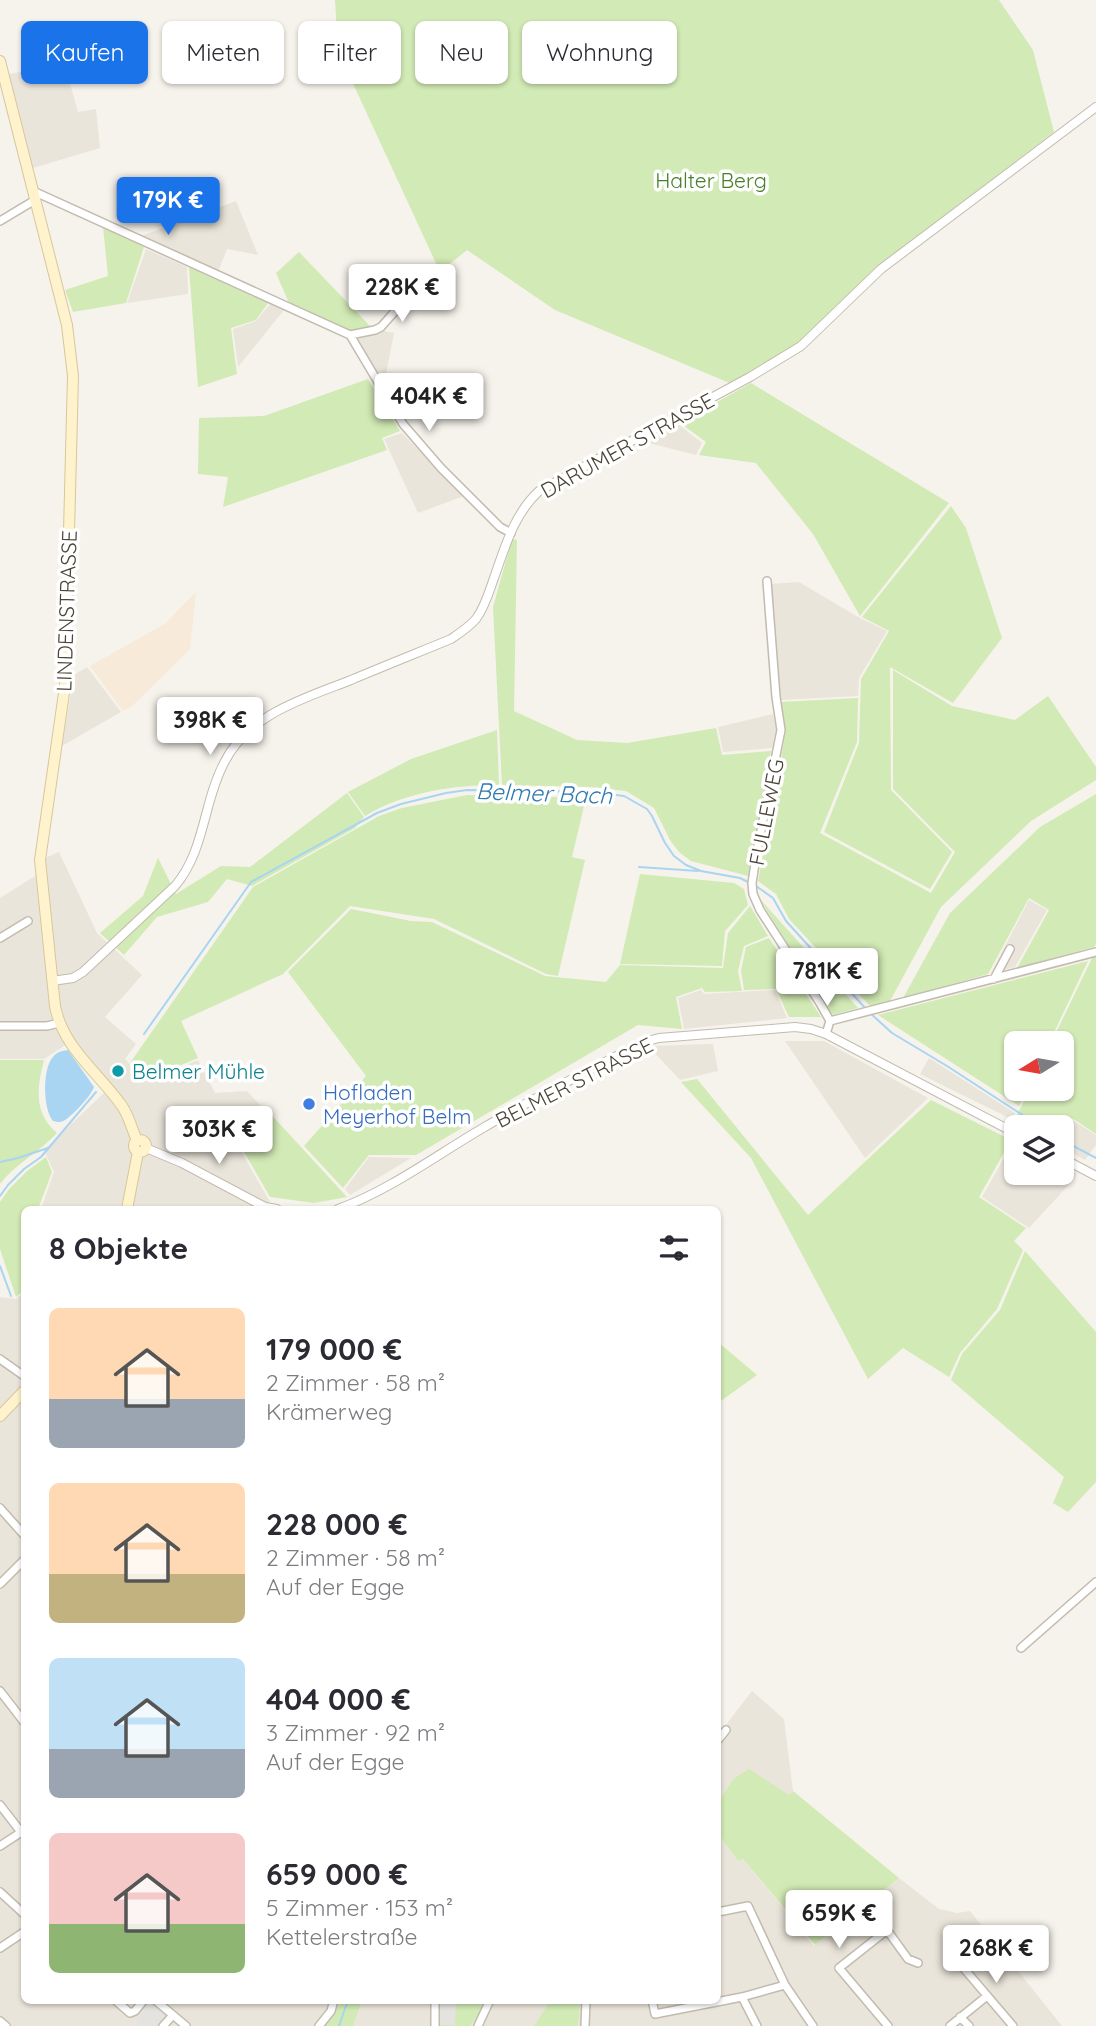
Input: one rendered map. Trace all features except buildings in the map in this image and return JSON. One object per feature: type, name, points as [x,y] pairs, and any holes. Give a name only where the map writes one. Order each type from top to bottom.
[{"type":"main road","name":"LINDENSTRASSE","points":[[0,61],[67,325],[73,376],[65,686],[40,860],[52,981],[59,1023],[70,1043],[122,1106],[140,1147]]},
{"type":"main road","points":[[128,1206],[140,1147]]},
{"type":"main road","points":[[0,1416],[21,1394]]},
{"type":"street","name":"DARUMER STRASSE","points":[[52,981],[73,978],[83,972],[184,875],[194,857],[216,780],[225,760],[247,732],[276,711],[451,639],[466,630],[477,618],[486,600],[522,510],[540,491],[750,377],[801,346],[881,269],[1096,107]]},
{"type":"street","points":[[0,221],[34,195],[349,335],[403,424],[441,468],[500,527],[511,533]]},
{"type":"street","points":[[349,335],[381,327],[419,284],[439,272]]},
{"type":"street","name":"FULLEWEG","points":[[767,581],[774,679],[781,730],[754,873],[753,894],[760,910],[830,1021]]},
{"type":"street","points":[[0,938],[28,921]]},
{"type":"street","points":[[993,979],[1010,949]]},
{"type":"street","points":[[826,1034],[830,1021],[1096,952]]},
{"type":"street","points":[[0,1026],[47,1026],[59,1023]]},
{"type":"street","name":"BELMER STRASSE","points":[[346,1206],[396,1181],[512,1111],[644,1042],[669,1038],[795,1027],[811,1028],[1004,1127]]},
{"type":"street","points":[[140,1147],[182,1163],[263,1206]]},
{"type":"street","points":[[1074,1164],[1096,1176]]},
{"type":"street","points":[[0,1359],[21,1374]]},
{"type":"street","points":[[0,1508],[21,1532]]},
{"type":"street","points":[[0,1584],[21,1563]]},
{"type":"street","points":[[1021,1648],[1096,1582]]},
{"type":"street","points":[[0,1691],[21,1718]]},
{"type":"street","points":[[721,1736],[726,1730]]},
{"type":"street","points":[[0,1805],[21,1829]]},
{"type":"street","points":[[0,1846],[21,1832]]},
{"type":"street","points":[[0,1892],[21,1911]]},
{"type":"street","points":[[721,1910],[748,1906],[785,1985],[813,2026]]},
{"type":"street","points":[[888,2026],[839,1968],[887,1930],[908,1959],[918,1963]]},
{"type":"street","points":[[0,1948],[21,1934]]},
{"type":"street","points":[[958,1954],[961,1965],[1013,2026]]},
{"type":"street","points":[[721,2001],[785,1985]]},
{"type":"street","points":[[950,2026],[987,1996]]},
{"type":"street","points":[[742,1997],[757,2026]]},
{"type":"street","points":[[120,2004],[130,2013],[141,2004]]},
{"type":"street","points":[[160,2004],[186,2026]]},
{"type":"street","points":[[320,2026],[333,2004]]},
{"type":"street","points":[[435,2004],[435,2026]]},
{"type":"street","points":[[478,2026],[488,2004]]},
{"type":"street","points":[[585,2026],[586,2004]]},
{"type":"street","points":[[653,2004],[655,2014],[706,2004]]},
{"type":"street","points":[[163,2026],[173,2015]]},
{"type":"street","points":[[960,2017],[969,2026]]},
{"type":"street","points":[[0,2021],[6,2026]]},
{"type":"shaded area","points":[[21,72],[21,84],[70,84],[78,112],[96,109],[100,148],[33,168],[9,74]]},
{"type":"shaded area","points":[[236,201],[258,255],[227,249],[218,272],[141,236]]},
{"type":"shaded area","points":[[146,249],[187,267],[188,294],[127,303]]},
{"type":"shaded area","points":[[270,304],[284,310],[238,367],[233,329],[256,321]]},
{"type":"shaded area","points":[[385,331],[394,333],[383,390],[352,336]]},
{"type":"shaded area","points":[[678,424],[702,443],[696,455],[645,442]]},
{"type":"shaded area","points":[[402,433],[464,496],[418,513],[384,439]]},
{"type":"shaded area","points":[[799,582],[887,631],[859,678],[858,696],[780,700],[770,584]]},
{"type":"shaded area","points":[[196,592],[190,649],[132,706],[123,711],[90,666],[166,623]]},
{"type":"shaded area","points":[[87,667],[121,712],[62,746],[74,675]]},
{"type":"shaded area","points":[[773,714],[776,729],[772,748],[723,752],[718,727]]},
{"type":"shaded area","points":[[59,852],[97,933],[142,975],[105,1017],[136,1044],[125,1059],[144,1078],[154,1069],[162,1075],[198,1060],[215,1093],[247,1091],[263,1108],[233,1137],[272,1206],[42,1206],[54,1172],[44,1150],[107,1090],[73,1040],[44,1059],[0,1059],[0,898],[40,873],[40,860]]},
{"type":"shaded area","points":[[1029,900],[1047,910],[1015,967],[991,973]]},
{"type":"shaded area","points":[[701,990],[704,994],[775,990],[787,1018],[684,1029],[678,998]]},
{"type":"shaded area","points":[[785,1041],[824,1041],[928,1098],[865,1158]]},
{"type":"shaded area","points":[[713,1044],[718,1071],[680,1080],[648,1046]]},
{"type":"shaded area","points":[[929,1058],[1014,1115],[1004,1116],[920,1074]]},
{"type":"shaded area","points":[[1074,1121],[1096,1135],[1096,1145],[1085,1160],[1074,1154]]},
{"type":"shaded area","points":[[369,1157],[411,1158],[350,1195],[345,1189]]},
{"type":"shaded area","points":[[1004,1158],[1004,1185],[1069,1185],[1029,1228],[982,1197]]},
{"type":"shaded area","points":[[21,1295],[21,2004],[721,2004],[721,1838],[738,1861],[743,1859],[814,1946],[899,1878],[939,1909],[957,1913],[970,1911],[1062,2026],[0,2026],[0,1297],[16,1299]]},
{"type":"shaded area","points":[[752,1691],[784,1719],[793,1791],[790,1795],[733,1779],[721,1797],[721,1731]]},
{"type":"shaded area","points":[[149,2004],[153,2004],[167,2015],[159,2026],[140,2026],[135,2022]]},
{"type":"shaded area","points":[[441,2004],[456,2004],[455,2025],[440,2025]]},
{"type":"green space","name":"Halter Berg","points":[[335,0],[999,0],[1033,50],[1054,132],[872,271],[795,348],[732,384],[555,310],[467,250],[440,272],[353,84],[401,84],[401,21],[336,21]]},
{"type":"green space","points":[[103,227],[144,247],[126,303],[73,312],[65,290],[108,276]]},
{"type":"green space","points":[[299,252],[371,327],[350,331],[289,303],[276,273]]},
{"type":"green space","points":[[189,267],[268,303],[256,320],[231,328],[237,374],[198,387]]},
{"type":"green space","points":[[368,379],[400,431],[382,438],[387,450],[223,507],[228,477],[198,474],[199,418],[264,416]]},
{"type":"green space","points":[[751,383],[949,503],[860,616],[813,534],[756,463],[699,455],[706,442],[680,423]]},
{"type":"green space","points":[[951,506],[966,528],[1002,638],[953,703],[890,667],[891,790],[952,852],[930,889],[824,832],[859,743],[861,679],[889,631],[862,617]]},
{"type":"green space","points":[[512,539],[517,540],[514,711],[577,740],[627,743],[716,728],[722,755],[771,751],[748,876],[691,861],[679,852],[670,840],[654,808],[626,791],[591,787],[502,785],[493,607]]},
{"type":"green space","points":[[893,670],[952,706],[1015,720],[1048,696],[1096,767],[1096,780],[1031,821],[941,907],[890,1001],[870,1006],[789,919],[776,894],[758,881],[786,731],[780,702],[858,698],[857,742],[820,833],[931,893],[955,852],[893,789]]},
{"type":"green space","points":[[497,730],[499,785],[465,786],[430,792],[396,801],[365,816],[348,792],[411,759]]},
{"type":"green space","points":[[347,793],[364,817],[355,828],[252,886],[227,879],[208,902],[157,917],[124,955],[100,933],[143,896],[158,858],[176,894],[221,866],[250,867]]},
{"type":"green space","points":[[1096,794],[1094,947],[1017,968],[1049,910],[1029,898],[988,974],[903,998],[950,913],[1040,827]]},
{"type":"green space","points":[[467,795],[586,798],[572,857],[585,860],[558,976],[546,974],[434,919],[350,906],[283,974],[181,1021],[198,1058],[162,1073],[154,1066],[144,1076],[130,1063],[253,887],[379,816],[402,808]]},
{"type":"green space","points":[[640,874],[734,883],[744,889],[748,905],[725,931],[722,966],[620,964]]},
{"type":"green space","points":[[759,898],[858,1008],[832,1015]]},
{"type":"green space","points":[[750,906],[768,936],[744,946],[738,971],[742,991],[705,992],[702,988],[676,997],[682,1029],[638,1025],[416,1155],[369,1155],[343,1188],[304,1146],[366,1076],[288,972],[351,909],[411,921],[432,922],[545,976],[606,982],[620,965],[723,968],[728,933]]},
{"type":"green space","points":[[769,938],[821,1017],[789,1017],[776,989],[744,990],[741,971],[746,947]]},
{"type":"green space","points":[[1096,950],[1096,1134],[1074,1119],[1074,1115],[1017,1115],[1024,1101],[1074,1101],[1074,1031],[1057,1031]]},
{"type":"green space","points":[[1088,961],[1055,1031],[1004,1031],[1004,1096],[878,1015]]},
{"type":"green space","points":[[0,1060],[44,1060],[39,1090],[40,1108],[49,1125],[57,1133],[0,1184]]},
{"type":"green space","points":[[697,1079],[808,1215],[931,1100],[1004,1136],[1004,1152],[979,1197],[1026,1228],[1014,1241],[1023,1250],[997,1309],[960,1353],[949,1377],[903,1348],[868,1379],[751,1158],[681,1082]]},
{"type":"green space","points":[[266,1109],[347,1197],[314,1203],[270,1197],[236,1138]]},
{"type":"green space","points":[[46,1157],[52,1172],[39,1206],[21,1206],[21,1293],[16,1297],[0,1249],[0,1202],[27,1171]]},
{"type":"green space","points":[[1025,1251],[1096,1332],[1096,1482],[1068,1512],[1053,1503],[1064,1477],[951,1380],[962,1354],[1000,1310]]},
{"type":"green space","points":[[721,1345],[757,1375],[721,1401]]},
{"type":"green space","points":[[749,1769],[789,1795],[793,1791],[899,1878],[815,1945],[743,1859],[738,1861],[721,1838],[721,1797],[733,1779]]},
{"type":"green space","points":[[341,2004],[361,2004],[353,2026],[319,2026],[331,2011]]},
{"type":"green space","points":[[456,2004],[483,2004],[470,2026],[440,2026],[454,2025]]},
{"type":"green space","points":[[548,2004],[580,2004],[578,2026],[534,2026]]},
{"type":"water","points":[[68,1050],[94,1087],[72,1114],[58,1122],[53,1121],[47,1108],[47,1070],[56,1054]]},
{"type":"waterway","name":"Belmer Bach","points":[[144,1034],[251,882],[377,813],[401,804],[467,790],[591,792],[624,796],[647,809],[674,856],[686,865],[748,882]]},
{"type":"waterway","points":[[639,867],[698,871]]},
{"type":"waterway","name":"Belmer Bach","points":[[756,886],[773,898],[786,921],[866,1009]]},
{"type":"waterway","name":"Belmer Bach","points":[[870,1013],[892,1033],[1023,1115]]},
{"type":"waterway","name":"Belmer Bach","points":[[0,1196],[24,1169],[41,1157],[96,1092]]},
{"type":"waterway","name":"Belmer Bach","points":[[1074,1146],[1096,1158]]},
{"type":"waterway","name":"Belmer Bach","points":[[0,1162],[48,1148]]},
{"type":"waterway","points":[[0,1266],[11,1296]]},
{"type":"waterway","points":[[339,2026],[347,2004]]},
{"type":"place","name":"Belmer Mühle","points":[[118,1071]]},
{"type":"place","name":"Hofladen Meyerhof Belm","points":[[309,1104]]}]
